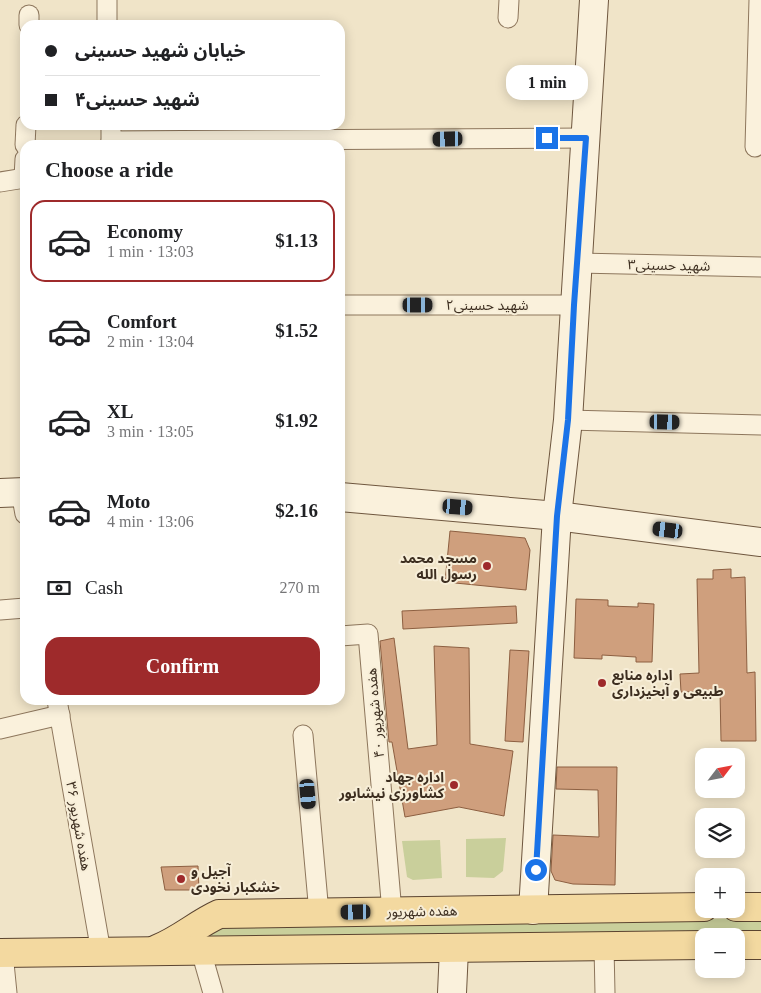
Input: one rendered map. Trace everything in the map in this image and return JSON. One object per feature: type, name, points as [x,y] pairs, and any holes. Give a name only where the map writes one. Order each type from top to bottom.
[{"type":"main road","points":[[533,910],[557,516],[568,420],[594,0]]},
{"type":"main road","points":[[345,497],[557,516],[761,542]]},
{"type":"main road","points":[[745,907],[761,907]]},
{"type":"main road","name":"هفده شهریور","points":[[151,952],[174,942],[204,920],[219,914],[695,908]]},
{"type":"main road","points":[[745,945],[761,944]]},
{"type":"main road","name":"هفده شهریور","points":[[1,953],[695,945]]},
{"type":"main road","points":[[452,993],[454,949]]},
{"type":"street","points":[[107,0],[108,20]]},
{"type":"street","points":[[755,147],[759,0]]},
{"type":"street","points":[[111,137],[586,138]]},
{"type":"street","points":[[0,182],[20,179]]},
{"type":"street","name":"شهید حسینی۳","points":[[578,263],[761,267]]},
{"type":"street","name":"شهید حسینی۲","points":[[345,305],[574,305]]},
{"type":"street","points":[[568,420],[761,424]]},
{"type":"street","points":[[0,610],[20,608]]},
{"type":"street","name":"هفده شهریور ۴۰","points":[[345,636],[368,634],[392,912]]},
{"type":"street","points":[[0,729],[58,707]]},
{"type":"street","name":"هفده شهریور ۳۶","points":[[58,707],[101,952]]},
{"type":"street","points":[[302,735],[318,913]]},
{"type":"street","points":[[604,947],[605,993]]},
{"type":"street","points":[[201,951],[213,993]]},
{"type":"street","points":[[1,953],[7,993]]},
{"type":"green space","points":[[506,838],[503,871],[494,878],[466,877],[466,839]]},
{"type":"green space","points":[[440,840],[442,878],[413,880],[407,877],[402,841]]},
{"type":"green space","points":[[761,918],[761,930],[745,930],[745,928],[695,928],[695,931],[206,938],[221,927]]},
{"type":"building","name":"مسجد محمد رسول الله","points":[[450,531],[525,538],[530,550],[526,590],[445,582]]},
{"type":"building","points":[[731,569],[731,578],[745,577],[747,673],[755,672],[756,741],[721,741],[720,691],[681,692],[680,674],[699,673],[697,579],[713,579],[713,570]]},
{"type":"building","points":[[576,599],[608,600],[608,606],[638,607],[638,603],[654,604],[652,662],[636,662],[636,657],[602,655],[602,659],[574,658]]},
{"type":"building","points":[[516,606],[517,623],[403,629],[402,611]]},
{"type":"building","points":[[394,638],[408,749],[437,745],[434,646],[469,648],[470,744],[513,751],[504,816],[459,807],[405,817],[392,742],[389,742],[380,641]]},
{"type":"building","points":[[510,650],[529,651],[523,742],[505,741]]},
{"type":"building","points":[[557,767],[617,767],[615,885],[573,884],[555,880],[551,871],[553,835],[599,837],[598,790],[556,789]]},
{"type":"building","name":"آجیل و خشکبار نخودی","points":[[198,866],[199,890],[165,890],[161,867]]},
{"type":"place","name":"مسجد محمد رسول الله","points":[[487,566]]},
{"type":"place","name":"اداره منابع طبیعی و آبخیزداری","points":[[602,683]]},
{"type":"place","name":"اداره جهاد کشاورزی نیشابور","points":[[454,785]]},
{"type":"place","name":"آجیل و خشکبار نخودی","points":[[181,879]]},
{"type":"route","points":[[536,870],[557,516],[568,420],[586,138],[547,138]]}]
